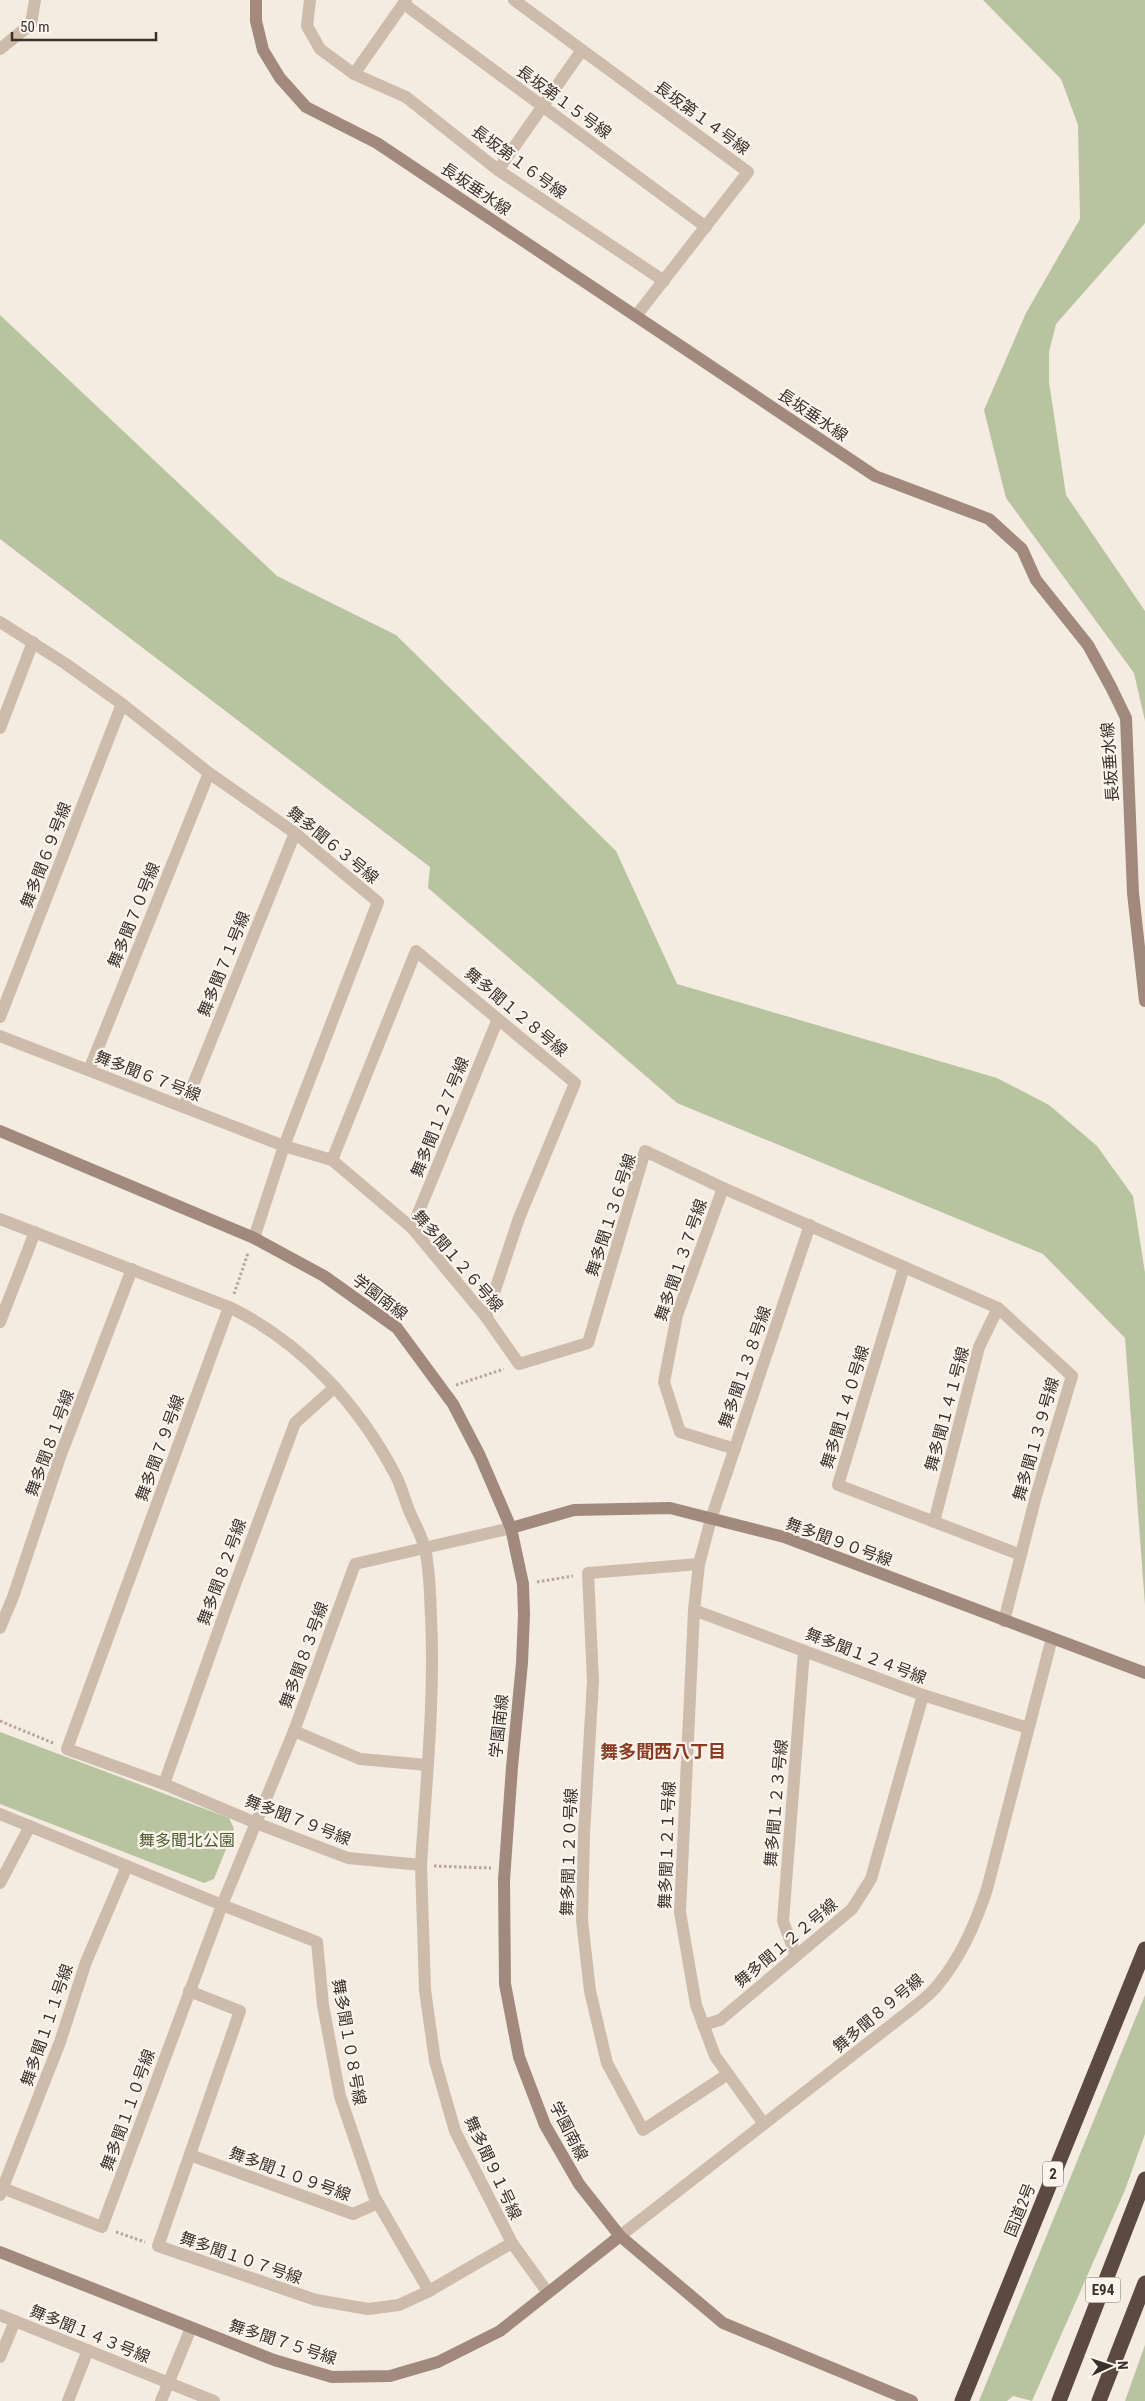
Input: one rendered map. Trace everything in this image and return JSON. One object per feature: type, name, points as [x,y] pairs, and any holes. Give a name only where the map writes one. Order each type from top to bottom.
[{"type":"highway","name":"国道2号","points":[[962,2401],[1145,1949]]},
{"type":"highway","name":"E94","points":[[1059,2401],[1145,2179]]},
{"type":"highway","points":[[1050,2401],[1126,2232]]},
{"type":"highway","name":"E94","points":[[1099,2400],[1145,2283]]},
{"type":"street","points":[[0,49],[30,24],[35,0]]},
{"type":"street","name":"長坂垂水線","points":[[256,0],[256,21],[264,50],[280,78],[306,107],[377,143],[875,476],[989,519],[1022,549],[1036,580],[1088,645],[1126,718],[1133,893],[1145,1001]]},
{"type":"street","name":"長坂第１６号線","points":[[310,0],[307,26],[320,49],[354,74],[406,97],[498,170],[664,281]]},
{"type":"street","name":"長坂第１４号線","points":[[514,0],[748,172],[636,316]]},
{"type":"street","points":[[354,74],[405,2]]},
{"type":"street","name":"長坂第１５号線","points":[[405,2],[706,227]]},
{"type":"street","points":[[498,170],[582,50]]},
{"type":"street","name":"舞多聞６３号線","points":[[0,622],[33,642],[122,704],[209,773],[294,833],[378,902],[284,1146],[254,1238]]},
{"type":"street","points":[[0,728],[33,642]]},
{"type":"street","name":"舞多聞６９号線","points":[[0,1018],[122,704]]},
{"type":"street","name":"舞多聞７０号線","points":[[88,1070],[209,773]]},
{"type":"street","name":"舞多聞７１号線","points":[[184,1107],[294,833]]},
{"type":"street","name":"舞多聞１２８号線","points":[[332,1160],[416,950],[575,1084],[519,1218],[486,1317]]},
{"type":"street","name":"舞多聞１２７号線","points":[[412,1228],[498,1019]]},
{"type":"street","name":"舞多聞６７号線","points":[[0,1036],[284,1146]]},
{"type":"street","name":"学園南線","points":[[0,1131],[254,1238],[324,1276],[397,1328],[453,1404],[480,1456],[511,1528],[522,1584],[524,1615],[522,1663],[505,1868],[503,1932],[505,1984],[520,2057],[545,2125],[579,2184],[620,2236],[723,2322],[912,2401]]},
{"type":"street","name":"舞多聞１２６号線","points":[[284,1146],[332,1160],[412,1228],[486,1317],[519,1364]]},
{"type":"street","name":"舞多聞１３６号線","points":[[519,1364],[588,1343],[645,1152],[904,1267]]},
{"type":"street","name":"舞多聞１３７号線","points":[[723,1188],[677,1315],[664,1382],[680,1432],[734,1449]]},
{"type":"street","points":[[0,1219],[229,1307],[279,1335],[348,1401],[396,1477],[425,1548],[433,1655],[421,1866]]},
{"type":"street","name":"舞多聞１３８号線","points":[[711,1519],[810,1225]]},
{"type":"street","points":[[0,1322],[35,1232]]},
{"type":"street","name":"舞多聞１３９号線","points":[[904,1267],[998,1308],[1072,1376],[1036,1496],[1004,1621]]},
{"type":"street","name":"舞多聞１４０号線","points":[[904,1267],[838,1485],[1021,1555]]},
{"type":"street","name":"舞多聞８１号線","points":[[0,1628],[13,1597],[60,1457],[132,1269]]},
{"type":"street","name":"舞多聞７９号線","points":[[229,1307],[67,1748],[164,1784],[256,1823],[348,1858],[421,1866]]},
{"type":"street","name":"舞多聞１４１号線","points":[[934,1522],[979,1347],[998,1308]]},
{"type":"street","name":"舞多聞８２号線","points":[[164,1784],[295,1423],[335,1387]]},
{"type":"street","name":"舞多聞９０号線","points":[[511,1528],[574,1510],[670,1508],[784,1537],[1145,1673]]},
{"type":"street","name":"舞多聞１２１号線","points":[[711,1519],[699,1564],[694,1610],[680,1912],[696,2005],[715,2056],[764,2124]]},
{"type":"street","points":[[425,1548],[511,1528]]},
{"type":"street","name":"舞多聞８３号線","points":[[256,1823],[294,1731],[355,1564],[425,1548]]},
{"type":"street","points":[[588,1573],[699,1564]]},
{"type":"street","name":"舞多聞１２０号線","points":[[588,1573],[593,1681],[584,1834],[582,1920],[590,1990],[607,2063],[643,2130],[728,2074]]},
{"type":"street","name":"舞多聞１２４号線","points":[[694,1610],[923,1696],[1028,1728]]},
{"type":"street","name":"舞多聞８９号線","points":[[620,2236],[904,2015],[935,1988],[957,1959],[975,1924],[987,1889],[1052,1638]]},
{"type":"street","name":"舞多聞１２３号線","points":[[796,1956],[783,1921],[804,1651]]},
{"type":"street","name":"舞多聞１２２号線","points":[[703,2025],[720,2020],[852,1908],[871,1879],[923,1696]]},
{"type":"street","points":[[294,1731],[360,1759],[427,1765]]},
{"type":"street","points":[[0,1814],[222,1905],[256,1823]]},
{"type":"street","points":[[0,1883],[30,1826]]},
{"type":"street","name":"舞多聞１１１号線","points":[[1,2190],[60,2042],[86,1962],[127,1866]]},
{"type":"street","name":"舞多聞９１号線","points":[[421,1866],[425,1990],[436,2061],[456,2131],[512,2243],[548,2293]]},
{"type":"street","name":"舞多聞１１０号線","points":[[102,2227],[222,1905]]},
{"type":"street","name":"舞多聞１０８号線","points":[[222,1905],[317,1942],[323,2005],[340,2096],[378,2203],[429,2291]]},
{"type":"street","name":"舞多聞１０７号線","points":[[189,1991],[240,2011],[158,2246],[324,2301],[368,2308],[399,2305],[429,2291],[512,2243]]},
{"type":"street","name":"舞多聞１０９号線","points":[[190,2155],[353,2214],[378,2203]]},
{"type":"street","points":[[1,2190],[102,2227]]},
{"type":"street","name":"舞多聞７５号線","points":[[0,2252],[274,2360],[332,2377],[390,2376],[438,2362],[500,2331],[620,2236]]},
{"type":"street","name":"舞多聞１４３号線","points":[[0,2315],[214,2401]]},
{"type":"street","points":[[0,2357],[15,2321]]},
{"type":"street","points":[[161,2401],[191,2328]]},
{"type":"street","points":[[68,2401],[88,2350]]},
{"type":"path","points":[[229,1307],[254,1238]]},
{"type":"path","points":[[442,1389],[519,1364]]},
{"type":"path","points":[[522,1584],[588,1573]]},
{"type":"path","points":[[0,1721],[67,1748]]},
{"type":"path","points":[[421,1866],[505,1868]]},
{"type":"path","points":[[102,2227],[158,2246]]},
{"type":"green space","points":[[983,0],[1145,0],[1145,223],[1056,324],[1049,352],[1049,382],[1066,495],[1145,611],[1145,721],[1134,673],[1006,498],[984,410],[1026,313],[1080,219],[1078,125],[1061,79]]},
{"type":"green space","points":[[0,315],[277,576],[396,635],[616,851],[677,984],[997,1078],[1049,1105],[1097,1146],[1133,1196],[1145,1273],[1145,1605],[1125,1338],[1043,1254],[677,1103],[428,888],[430,867],[0,539]]},
{"type":"green space","name":"舞多聞北公園","points":[[0,1732],[229,1818],[234,1829],[214,1879],[204,1883],[0,1804]]},
{"type":"green space","points":[[1145,1995],[1145,2134],[1125,2190],[1032,2401],[1013,2396],[1007,2401],[979,2401]]},
{"type":"green space","points":[[1145,2345],[1145,2401],[1125,2401]]},
{"type":"district","name":"舞多聞西八丁目","points":[[663,1751]]}]
